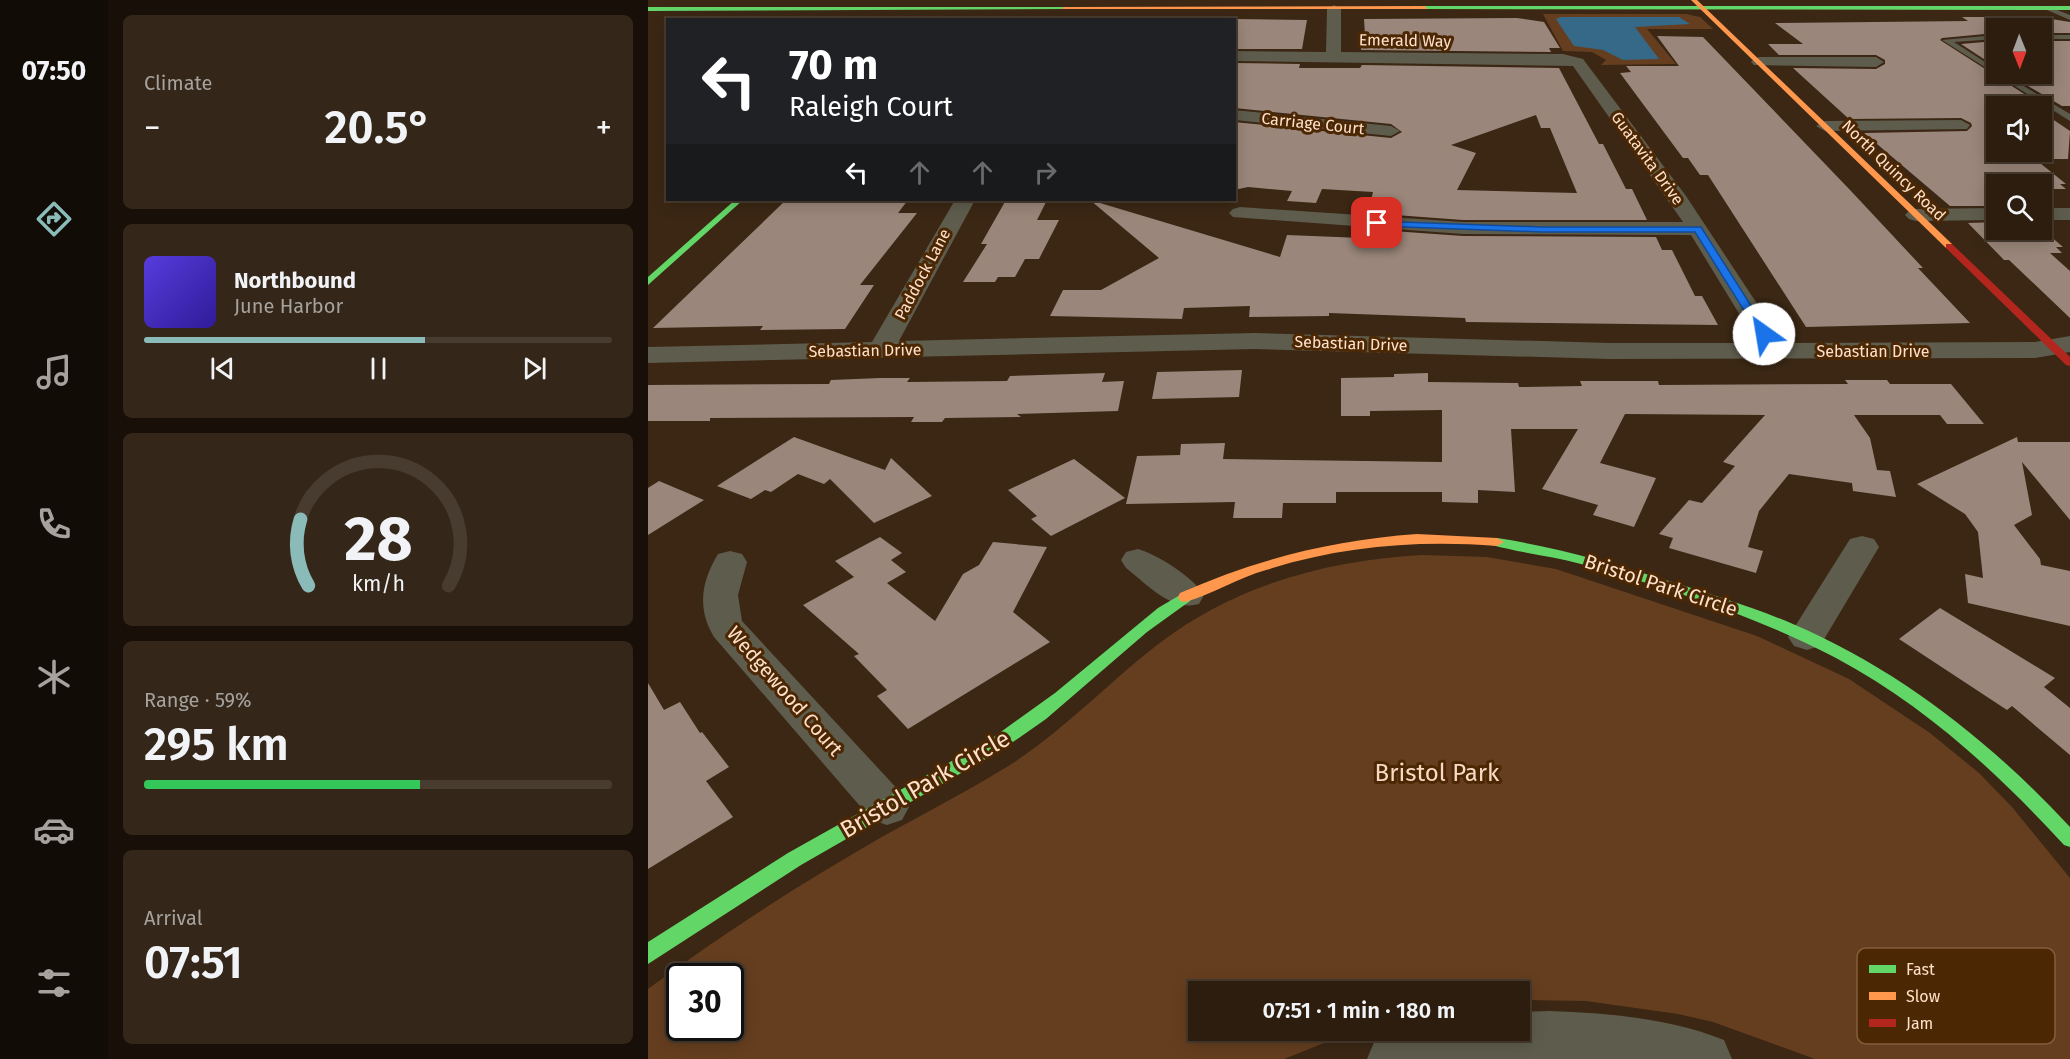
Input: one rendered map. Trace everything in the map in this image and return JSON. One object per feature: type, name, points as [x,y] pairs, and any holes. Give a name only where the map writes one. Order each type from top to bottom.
[{"type":"street","points":[[648,9],[954,4],[1252,4],[1335,9],[1698,4],[2070,8]]},
{"type":"street","points":[[940,18],[954,4]]},
{"type":"street","name":"North Quincy Road","points":[[1698,4],[2064,352]]},
{"type":"street","points":[[1333,57],[1335,9]]},
{"type":"street","name":"Emerald Way","points":[[1236,56],[1575,60]]},
{"type":"street","name":"Guatavita Drive","points":[[1575,60],[1581,63],[1663,176],[1775,351]]},
{"type":"street","points":[[1759,62],[1876,62]]},
{"type":"street","name":"Carriage Court","points":[[1236,116],[1391,131]]},
{"type":"street","points":[[1825,126],[1961,125]]},
{"type":"street","points":[[648,282],[739,201]]},
{"type":"street","name":"Paddock Lane","points":[[881,350],[964,201]]},
{"type":"street","points":[[1240,213],[1483,228],[1698,229]]},
{"type":"street","points":[[1917,214],[1986,214]]},
{"type":"street","points":[[2052,214],[2070,214]]},
{"type":"street","name":"Sebastian Drive","points":[[648,355],[1255,341],[1610,351],[2035,350],[2064,352]]},
{"type":"street","name":"Bristol Park Circle","points":[[648,954],[757,881],[996,746],[1035,720],[1067,694],[1128,637],[1186,595],[1247,571],[1331,548],[1410,539],[1494,541],[1539,548],[1599,564],[1748,613],[1807,637],[1893,684],[1952,725],[2000,765],[2070,839]]},
{"type":"street","points":[[1807,637],[1862,547]]},
{"type":"street","points":[[1138,560],[1186,595]]},
{"type":"street","name":"Wedgewood Court","points":[[730,562],[720,587],[718,601],[727,628],[887,807]]},
{"type":"street","points":[[1394,1059],[1455,1045],[1531,1048],[1565,1035],[1639,1042],[1705,1059]]},
{"type":"lane","points":[[2050,8],[2070,18]]},
{"type":"lane","points":[[2052,37],[2070,37]]},
{"type":"lane","points":[[1986,38],[1946,40],[1986,65]]},
{"type":"lane","points":[[2016,84],[2070,118]]},
{"type":"green space","points":[[1543,14],[1686,14],[1700,17],[1713,29],[1647,29],[1676,64],[1601,65],[1606,60],[1592,52],[1563,51]]},
{"type":"green space","name":"Bristol Park","points":[[1423,555],[1487,557],[1556,569],[1757,636],[1849,679],[1930,733],[1979,773],[2012,807],[2070,878],[2070,1059],[1815,1059],[1713,1022],[1678,1014],[1586,1001],[1530,1000],[1530,981],[1188,981],[1188,1041],[1329,1041],[1284,1059],[648,1059],[648,989],[666,976],[666,1041],[744,1041],[744,963],[685,963],[791,891],[850,855],[1010,765],[1049,737],[1157,645],[1187,624],[1250,591],[1317,570],[1387,558]]},
{"type":"water","points":[[1561,17],[1679,17],[1690,24],[1635,27],[1659,59],[1623,60],[1603,50],[1574,46],[1556,19]]},
{"type":"building","points":[[1962,17],[2045,18],[1986,18],[1986,34],[1940,40],[1986,69],[1986,84],[2009,84],[2027,96],[1986,96],[1986,162],[2039,162],[2066,184],[2060,184],[2066,189],[2052,189],[2052,174],[1986,174],[1986,206],[1950,206],[1864,133],[1967,131],[1972,126],[1971,123],[1961,118],[1849,119],[1793,68],[1876,69],[1885,64],[1885,60],[1876,55],[1779,55],[1768,44],[1803,44],[1775,23],[1968,21]]},
{"type":"building","points":[[1517,18],[1544,22],[1560,48],[1549,48],[1551,52],[1361,50],[1360,35],[1365,35],[1364,19]]},
{"type":"building","points":[[1236,19],[1307,20],[1302,49],[1236,49]]},
{"type":"building","points":[[2052,19],[2070,22],[2070,33],[2052,33]]},
{"type":"building","points":[[1657,36],[1703,37],[1923,268],[1918,268],[1970,323],[1806,327],[1708,175],[1700,175],[1688,158],[1683,158],[1620,73],[1631,72],[1626,66],[1679,66]]},
{"type":"building","points":[[2052,41],[2070,41],[2070,106],[2062,106],[2052,100],[2052,96],[2045,96],[2025,84],[2052,84]]},
{"type":"building","points":[[1986,42],[1986,60],[1961,44]]},
{"type":"building","points":[[1236,63],[1300,64],[1299,68],[1360,68],[1362,65],[1559,68],[1599,144],[1603,144],[1626,189],[1632,189],[1647,220],[1463,220],[1368,213],[1373,192],[1322,189],[1316,203],[1287,201],[1292,191],[1248,187],[1236,190],[1236,122],[1391,138],[1402,132],[1391,124],[1236,108]],"holes":[[[1536,115],[1541,128],[1550,128],[1577,193],[1457,190],[1476,153],[1451,145]]]},
{"type":"building","points":[[2052,119],[2070,131],[2068,159],[2052,159]]},
{"type":"building","points":[[785,201],[907,201],[898,213],[917,213],[860,285],[874,285],[845,329],[760,330],[763,326],[653,328]]},
{"type":"building","points":[[1005,201],[1046,201],[1037,220],[1059,220],[1039,259],[1025,259],[1015,277],[998,277],[995,282],[963,282],[987,244],[981,244]]},
{"type":"building","points":[[1091,201],[1280,257],[1287,235],[1362,238],[1364,229],[1463,236],[1656,237],[1662,250],[1672,250],[1695,296],[1702,296],[1718,325],[1466,322],[1465,318],[1329,313],[1329,316],[1249,317],[1250,306],[1184,308],[1182,319],[1050,316],[1063,290],[1101,290],[1159,258]]},
{"type":"building","points":[[1986,222],[1986,240],[2052,240],[2052,238],[2063,247],[2056,247],[2062,253],[2050,253],[2070,271],[2070,318],[2009,260],[2004,260],[1968,223]]},
{"type":"building","points":[[1242,370],[1239,397],[1152,399],[1157,372]]},
{"type":"building","points":[[1105,373],[1102,382],[1124,381],[1118,411],[1017,414],[1021,417],[945,418],[942,422],[911,422],[914,417],[710,418],[710,421],[648,421],[648,385],[829,384],[831,380],[880,378],[910,378],[907,382],[1007,381],[1010,376]]},
{"type":"building","points":[[1428,373],[1428,382],[1518,383],[1519,387],[1582,386],[1580,381],[1658,381],[1659,385],[1848,384],[1845,380],[1887,380],[1890,384],[1951,384],[1984,424],[1947,424],[1940,415],[1854,415],[1870,438],[1877,470],[1890,471],[1896,497],[1853,491],[1852,483],[1789,474],[1759,511],[1748,547],[1763,551],[1756,573],[1669,548],[1673,538],[1659,534],[1689,500],[1702,503],[1735,466],[1723,462],[1765,415],[1625,414],[1600,463],[1656,478],[1634,527],[1593,515],[1598,505],[1542,489],[1578,429],[1511,429],[1515,492],[1478,490],[1478,503],[1442,502],[1442,492],[1336,492],[1336,503],[1283,503],[1282,518],[1233,518],[1235,502],[1126,504],[1137,456],[1180,455],[1181,444],[1225,443],[1223,459],[1442,462],[1442,410],[1370,411],[1370,416],[1341,416],[1341,378],[1394,377],[1394,374]]},
{"type":"building","points":[[794,437],[885,470],[891,458],[932,496],[874,523],[830,479],[824,484],[798,474],[771,492],[765,490],[751,499],[717,486]]},
{"type":"building","points":[[2017,437],[2018,442],[2070,442],[2070,520],[2022,462],[2032,515],[2014,525],[2040,559],[2041,565],[2070,571],[2070,626],[1968,603],[1965,574],[1983,578],[1978,532],[1965,514],[1917,484]]},
{"type":"building","points":[[1074,459],[1125,498],[1051,536],[1031,519],[1037,516],[1008,490]]},
{"type":"building","points":[[659,481],[704,500],[648,535],[648,488]]},
{"type":"building","points":[[880,537],[902,553],[891,560],[906,572],[887,583],[935,621],[963,574],[979,565],[993,542],[1047,547],[1013,612],[1050,642],[908,729],[877,696],[887,690],[854,656],[859,654],[803,605],[854,577],[835,561]]},
{"type":"building","points":[[1940,608],[2055,678],[2044,687],[2070,708],[2070,755],[2012,706],[2007,710],[1899,639]]},
{"type":"building","points":[[648,683],[664,710],[680,702],[700,733],[702,732],[729,767],[706,781],[733,817],[648,869]]},
{"type":"traffic: fast","points":[[1425,8],[2070,8]]},
{"type":"traffic: fast","points":[[648,9],[1064,9]]},
{"type":"traffic: fast","points":[[648,282],[738,201]]},
{"type":"traffic: fast","points":[[1497,542],[1584,560],[1703,597],[1772,621],[1843,655],[1879,676],[1948,724],[2011,778],[2070,839]]},
{"type":"traffic: fast","points":[[648,954],[795,859],[997,744],[1061,698],[1142,628],[1185,597]]},
{"type":"traffic: slow","points":[[1694,0],[1949,246]]},
{"type":"traffic: slow","points":[[1064,9],[1425,8]]},
{"type":"traffic: slow","points":[[1185,597],[1259,567],[1337,547],[1417,538],[1497,542]]},
{"type":"traffic: jam","points":[[1949,246],[2070,363]]},
{"type":"route","points":[[1377,223],[1542,230],[1698,229],[1764,334]]}]
